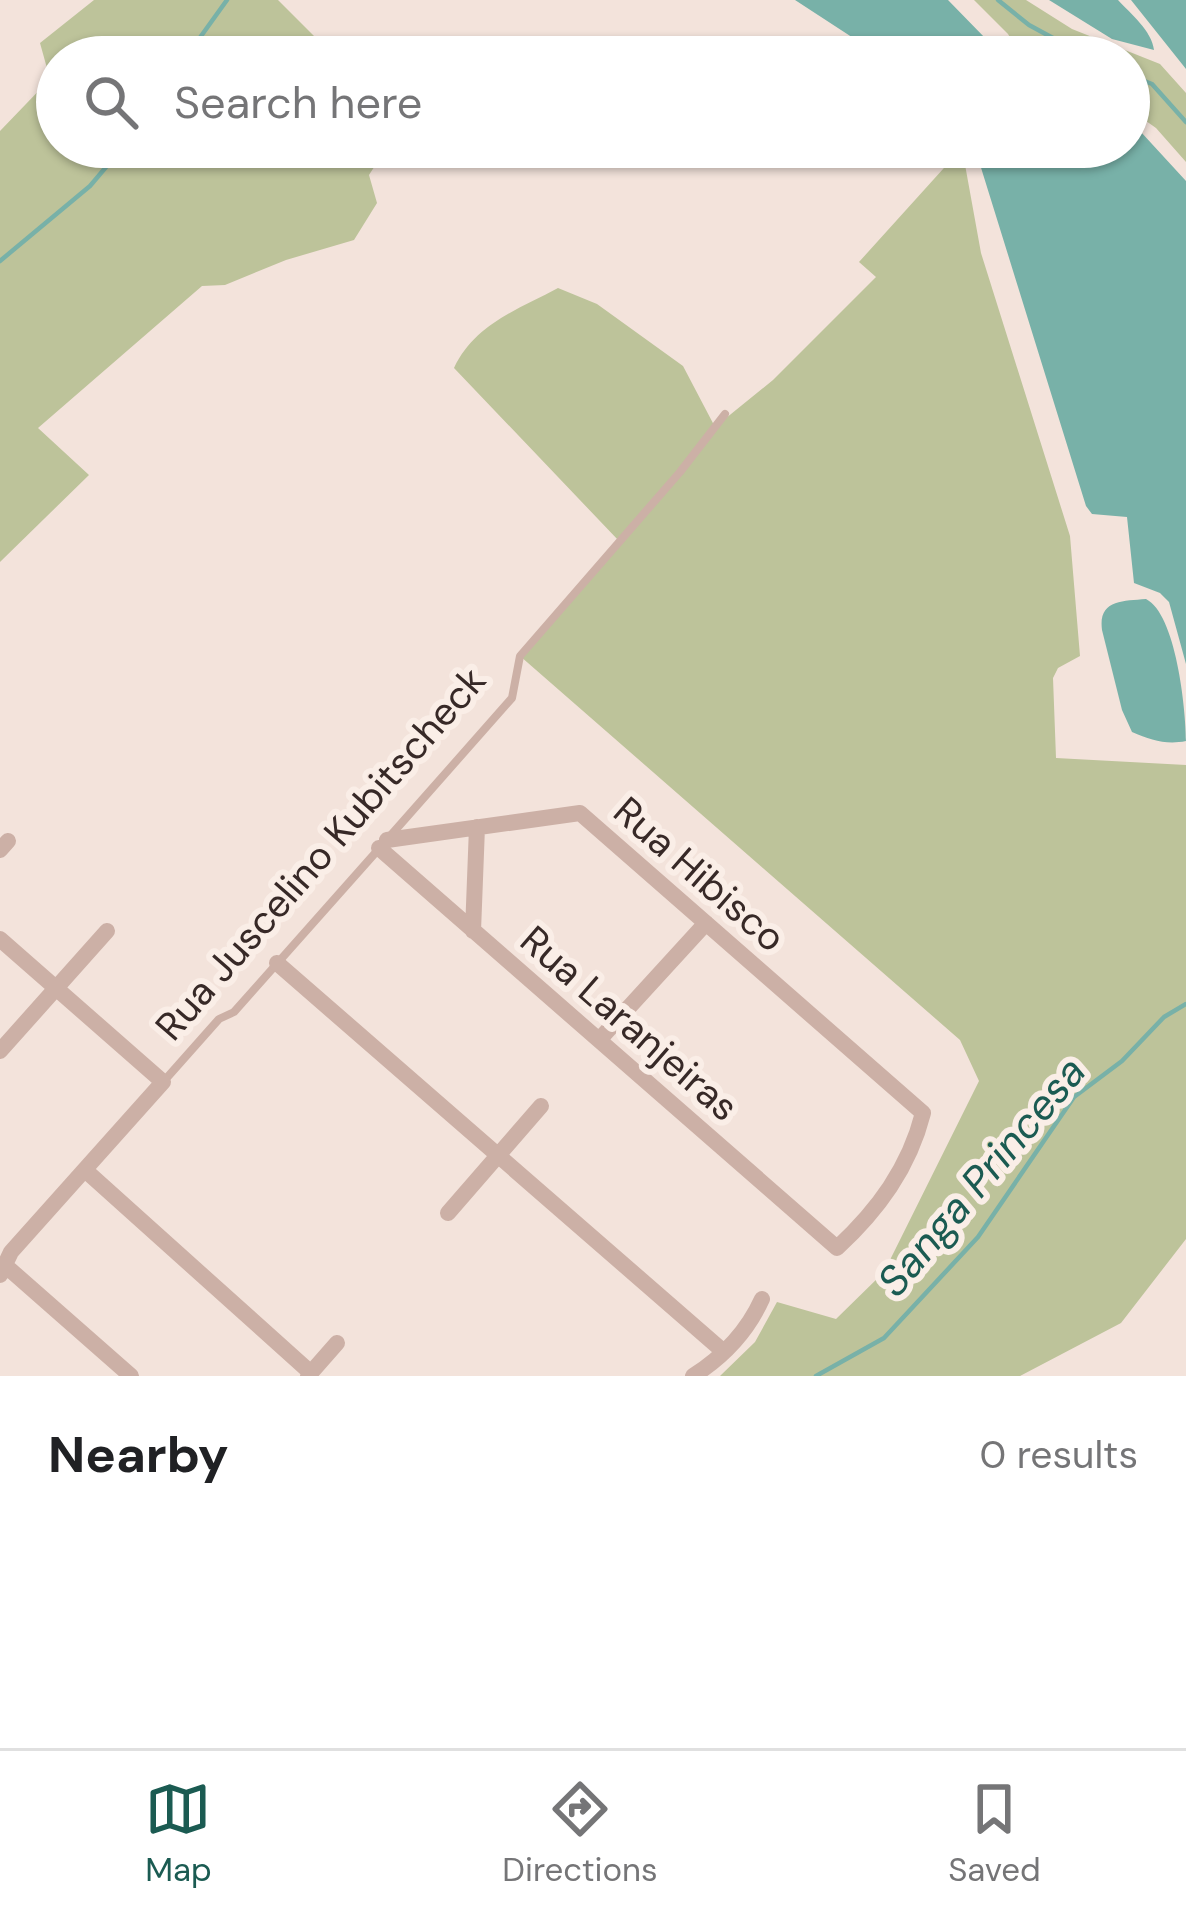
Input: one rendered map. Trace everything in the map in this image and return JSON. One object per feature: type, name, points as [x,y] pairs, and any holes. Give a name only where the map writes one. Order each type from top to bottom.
[{"type":"street","name":"Rua Hibisco","points":[[383,844],[580,813],[923,1113],[910,1156],[886,1195],[837,1248]]},
{"type":"street","points":[[473,931],[477,826]]},
{"type":"street","name":"Rua Laranjeiras","points":[[383,844],[473,931],[837,1248]]},
{"type":"street","points":[[599,1040],[706,923]]},
{"type":"street","points":[[0,1051],[107,931]]},
{"type":"street","points":[[0,939],[163,1082]]},
{"type":"street","points":[[277,963],[724,1352]]},
{"type":"street","name":"Rua Juscelino Kubitscheck","points":[[4,1271],[11,1252],[163,1082]]},
{"type":"street","points":[[448,1213],[542,1106]]},
{"type":"street","points":[[85,1170],[309,1374],[337,1343]]},
{"type":"street","points":[[4,1271],[130,1376]]},
{"type":"street","points":[[693,1376],[724,1352],[762,1299]]},
{"type":"lane","name":"Rua Juscelino Kubitscheck","points":[[163,1082],[219,1019],[234,1012],[512,698],[520,656],[725,413]]},
{"type":"green space","points":[[94,0],[278,0],[314,36],[49,36]]},
{"type":"green space","points":[[974,0],[1026,0],[1090,36],[1009,36]]},
{"type":"green space","points":[[1150,60],[1160,64],[1186,93],[1186,162],[1150,124]]},
{"type":"green space","points":[[36,94],[36,168],[374,168],[369,175],[377,203],[354,240],[225,285],[202,286],[38,428],[89,475],[0,562],[0,131]]},
{"type":"green space","points":[[944,168],[966,168],[981,253],[1070,536],[1080,656],[1058,668],[1053,678],[1056,758],[1186,765],[1186,1239],[1121,1323],[1020,1376],[720,1376],[755,1342],[777,1302],[836,1319],[884,1272],[979,1081],[960,1040],[520,656],[619,541],[454,368],[485,329],[558,288],[597,304],[683,366],[715,427],[773,380],[876,277],[859,262]]},
{"type":"water","points":[[795,0],[948,0],[983,36],[850,36]]},
{"type":"water","points":[[1049,0],[1118,0],[1148,36],[1107,36]]},
{"type":"water","points":[[1131,0],[1186,0],[1186,69]]},
{"type":"water","points":[[1150,142],[1186,181],[1186,664],[1169,602],[1160,593],[1134,583],[1127,517],[1092,514],[981,168],[1150,168]]},
{"type":"water","points":[[1146,599],[1156,608],[1172,642],[1186,741],[1159,741],[1132,732],[1122,710],[1102,620],[1114,604]]},
{"type":"waterway","points":[[201,36],[227,0]]},
{"type":"waterway","points":[[998,0],[1049,36]]},
{"type":"waterway","points":[[1150,83],[1186,122]]},
{"type":"waterway","points":[[0,261],[105,168]]},
{"type":"waterway","name":"Sanga Princesa","points":[[816,1376],[884,1338],[978,1237],[1074,1097],[1122,1061],[1164,1017],[1186,1004]]}]
